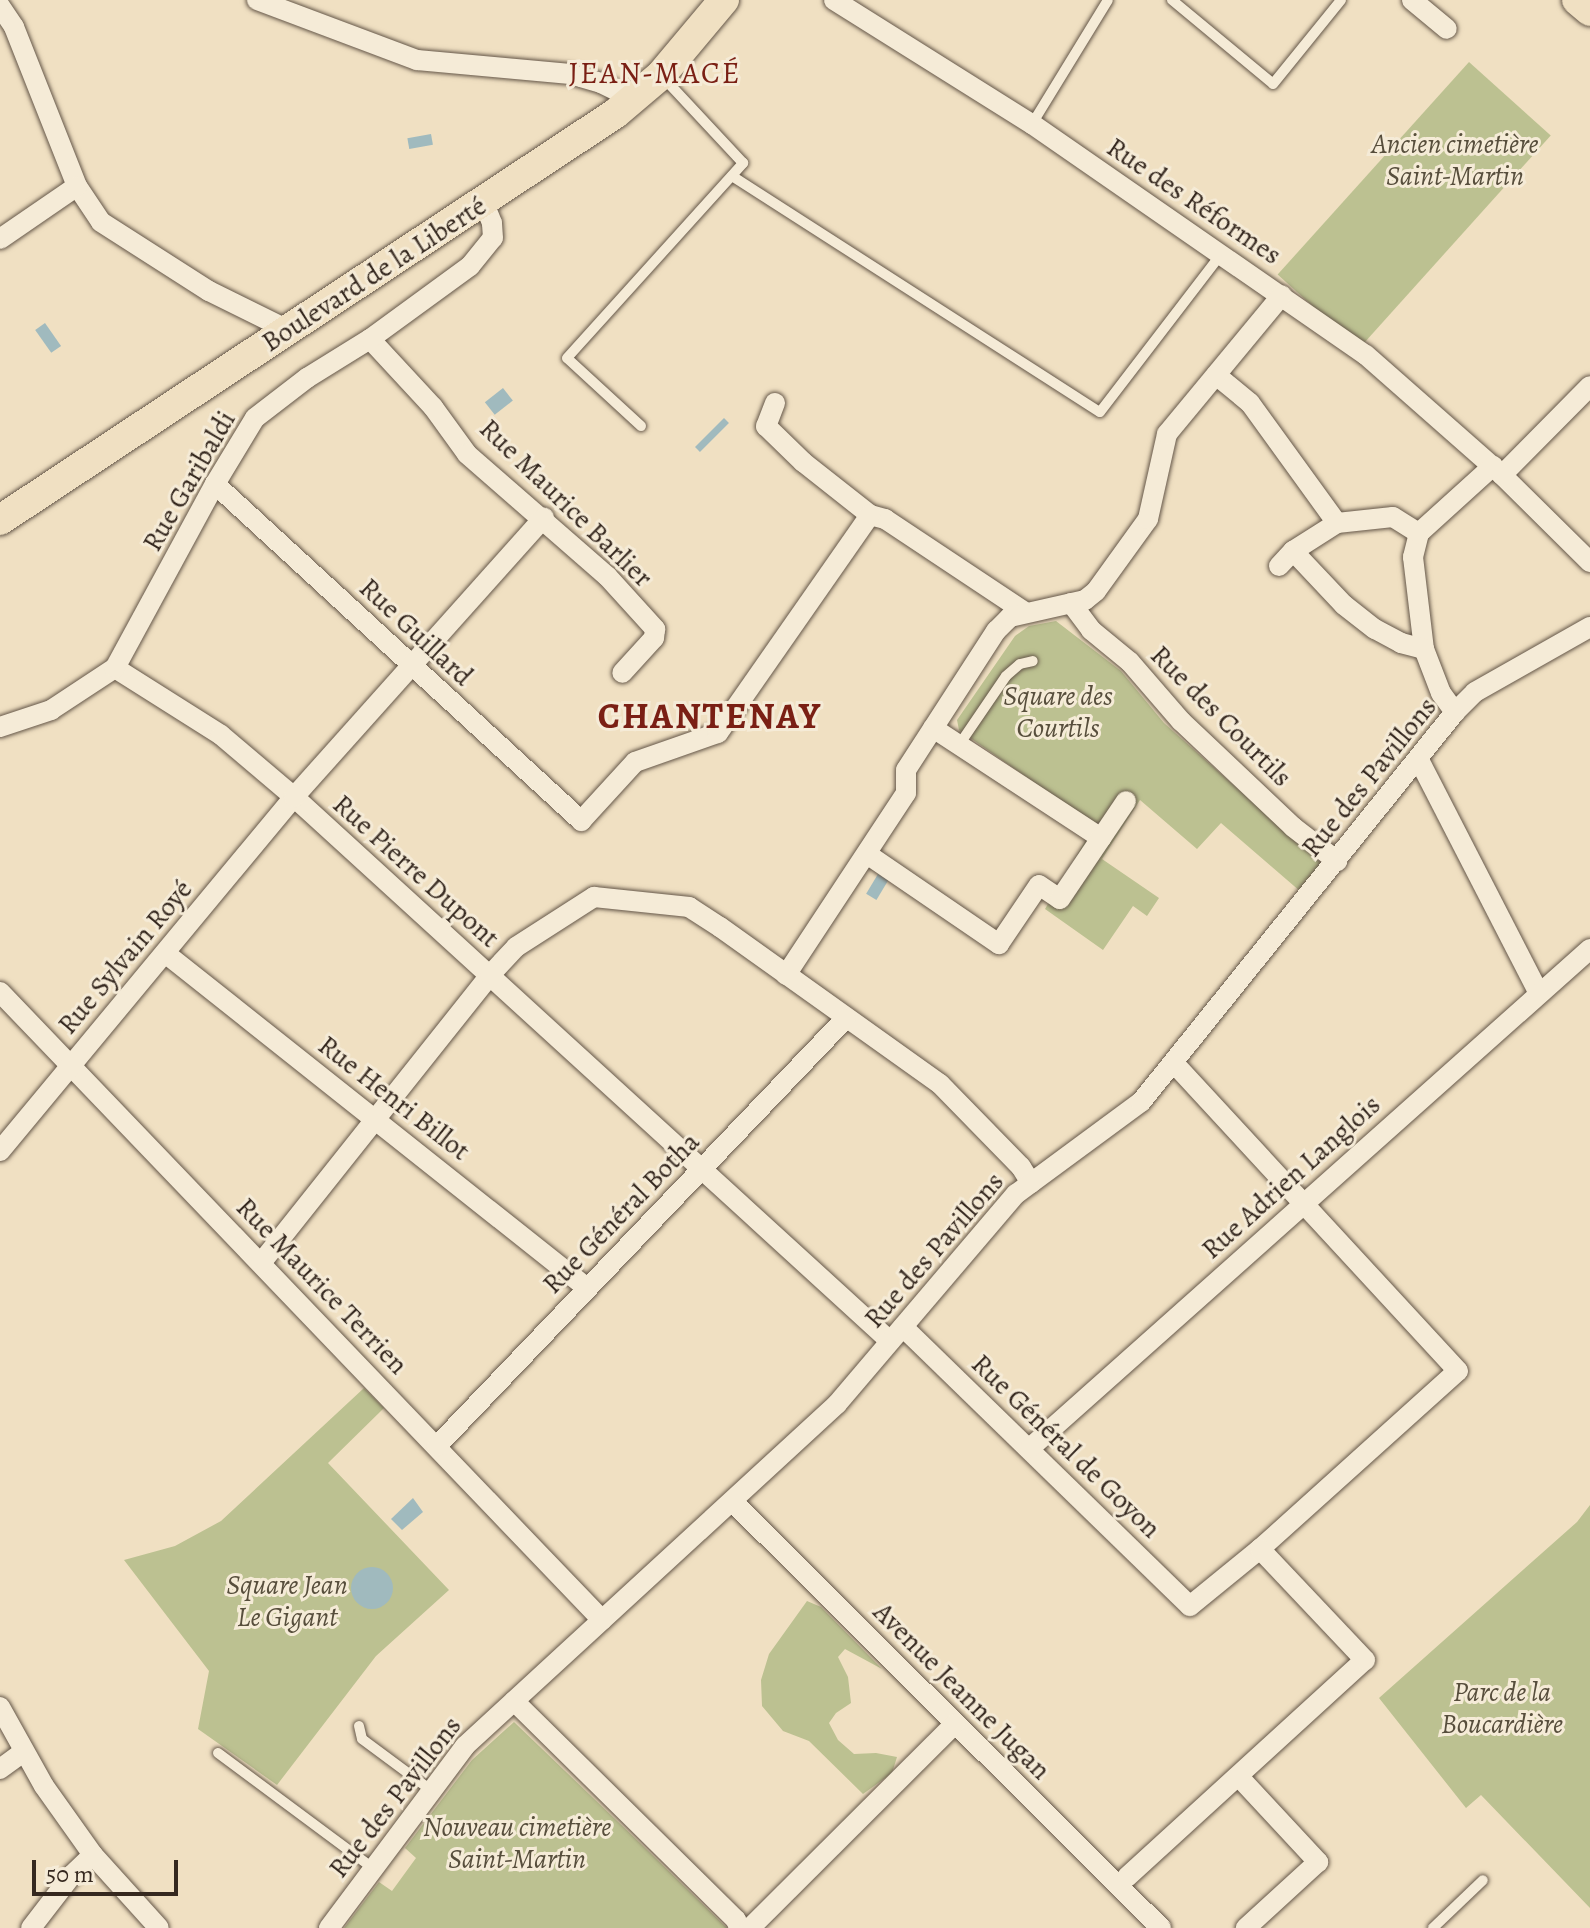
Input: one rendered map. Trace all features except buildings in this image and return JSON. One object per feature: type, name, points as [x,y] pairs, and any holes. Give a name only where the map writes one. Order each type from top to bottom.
[{"type":"main road","name":"Boulevard de la Liberté","points":[[0,520],[634,99],[661,75],[724,0]]},
{"type":"main road","points":[[1577,0],[1590,11]]},
{"type":"street","points":[[257,0],[417,60],[570,74],[601,83],[634,99]]},
{"type":"street","points":[[1412,0],[1447,29]]},
{"type":"street","name":"Rue des Réformes","points":[[840,4],[1032,124],[1282,295],[1410,391],[1498,470],[1590,562]]},
{"type":"street","points":[[0,6],[14,27],[77,186],[101,222],[209,291],[288,330]]},
{"type":"street","points":[[0,239],[77,186]]},
{"type":"street","name":"Rue Garibaldi","points":[[0,727],[51,710],[115,668],[215,484],[255,418],[307,378],[370,339],[470,266],[489,247],[494,230],[483,201]]},
{"type":"street","points":[[786,975],[906,793],[906,770],[1001,626],[1025,612],[1085,600],[1096,591],[1148,519],[1167,434],[1282,295]]},
{"type":"street","name":"Rue Maurice Barlier","points":[[370,339],[433,407],[467,454],[544,517],[607,576],[655,629],[654,638],[622,673]]},
{"type":"street","points":[[1216,375],[1250,403],[1337,523]]},
{"type":"street","points":[[1455,712],[1441,693],[1424,649],[1413,557],[1419,533],[1498,470],[1590,386]]},
{"type":"street","points":[[775,403],[766,426],[803,462],[870,515],[885,519],[1025,612]]},
{"type":"street","name":"Rue Guillard","points":[[215,484],[581,821],[635,762],[718,733],[870,515]]},
{"type":"street","name":"Rue Sylvain Royé","points":[[0,1151],[294,797],[544,517]]},
{"type":"street","points":[[1279,566],[1293,551],[1337,523],[1393,517],[1419,533]]},
{"type":"street","points":[[1293,551],[1344,605],[1375,629],[1401,643],[1424,649]]},
{"type":"street","name":"Rue des Courtils","points":[[1071,603],[1091,630],[1130,662],[1181,721],[1293,827],[1337,861]]},
{"type":"street","name":"Rue des Pavillons","points":[[329,1928],[465,1746],[837,1404],[999,1210],[1031,1183],[1129,1113],[1175,1064],[1455,712],[1475,692],[1590,627]]},
{"type":"street","name":"Rue Pierre Dupont","points":[[115,668],[221,735],[490,975],[516,947],[594,897],[689,907],[940,1084],[1021,1167],[1031,1183]]},
{"type":"street","points":[[933,728],[1101,838]]},
{"type":"street","points":[[1419,760],[1539,993]]},
{"type":"street","points":[[867,854],[999,944],[1039,885],[1060,899],[1126,801]]},
{"type":"street","name":"Rue Adrien Langlois","points":[[1030,1448],[1590,949]]},
{"type":"street","name":"Rue Henri Billot","points":[[165,953],[378,1119],[587,1288]]},
{"type":"street","points":[[261,1263],[490,975]]},
{"type":"street","name":"Rue Général de Goyon","points":[[490,975],[702,1169],[1030,1448],[1190,1606],[1260,1549]]},
{"type":"street","name":"Rue Maurice Terrien","points":[[0,992],[602,1620]]},
{"type":"street","name":"Rue Général Botha","points":[[437,1446],[845,1019]]},
{"type":"street","points":[[1127,1877],[1240,1778],[1365,1660],[1260,1549],[1458,1371],[1175,1064]]},
{"type":"street","name":"Avenue Jeanne Jugan","points":[[733,1502],[1153,1925]]},
{"type":"street","points":[[514,1701],[736,1920],[739,1928]]},
{"type":"street","points":[[0,1707],[23,1752],[93,1855],[159,1928]]},
{"type":"street","points":[[750,1928],[955,1724]]},
{"type":"street","points":[[0,1769],[23,1752]]},
{"type":"street","points":[[1240,1778],[1318,1862],[1246,1928]]},
{"type":"street","points":[[31,1928],[72,1875],[93,1855]]},
{"type":"lane","points":[[1032,124],[1108,0]]},
{"type":"lane","points":[[1172,0],[1273,84],[1341,0]]},
{"type":"lane","points":[[641,426],[567,358],[743,163],[661,75]]},
{"type":"lane","points":[[732,176],[1100,412],[1222,253]]},
{"type":"lane","points":[[959,745],[1006,676],[1020,664],[1033,661]]},
{"type":"lane","points":[[359,1726],[362,1739],[431,1790]]},
{"type":"lane","points":[[218,1753],[374,1869]]},
{"type":"lane","points":[[1433,1928],[1483,1880]]},
{"type":"green space","name":"Ancien cimetière Saint-Martin","points":[[1469,62],[1551,136],[1359,348],[1278,275]]},
{"type":"green space","name":"Square des Courtils","points":[[1056,621],[1121,671],[1164,723],[1322,864],[1301,892],[1221,823],[1197,849],[1140,800],[1102,859],[1159,898],[1147,916],[1133,906],[1103,950],[1045,909],[1087,838],[1085,818],[959,730],[957,720],[1015,636],[1029,626]]},
{"type":"green space","name":"Square Jean Le Gigant","points":[[364,1388],[384,1408],[328,1463],[449,1590],[376,1656],[277,1785],[198,1729],[209,1671],[124,1560],[175,1546],[221,1521]]},
{"type":"green space","name":"Parc de la Boucardière","points":[[1590,1505],[1590,1908],[1481,1795],[1466,1808],[1379,1698],[1577,1522]]},
{"type":"green space","points":[[807,1601],[821,1607],[882,1669],[845,1649],[838,1657],[848,1677],[851,1703],[836,1713],[829,1723],[838,1740],[854,1754],[876,1753],[897,1757],[892,1773],[863,1794],[809,1741],[783,1731],[762,1706],[761,1680],[769,1654]]},
{"type":"green space","name":"Nouveau cimetière Saint-Martin","points":[[514,1722],[727,1928],[344,1928],[379,1882],[392,1891],[416,1858],[405,1848],[472,1760]]},
{"type":"water","points":[[431,134],[433,145],[409,149],[407,138]]},
{"type":"water","points":[[45,323],[61,346],[51,353],[35,330]]},
{"type":"water","points":[[503,388],[513,401],[495,415],[485,402]]},
{"type":"water","points":[[724,418],[729,423],[700,452],[695,447]]},
{"type":"water","points":[[878,874],[888,880],[876,900],[866,894]]},
{"type":"water","points":[[413,1498],[423,1512],[402,1530],[391,1519]]},
{"type":"water","points":[[372,1567],[387,1573],[393,1588],[387,1603],[372,1609],[357,1603],[351,1588],[357,1573]]},
{"type":"district","name":"JEAN-MACÉ","points":[[655,73]]},
{"type":"district","name":"CHANTENAY","points":[[710,716]]}]
